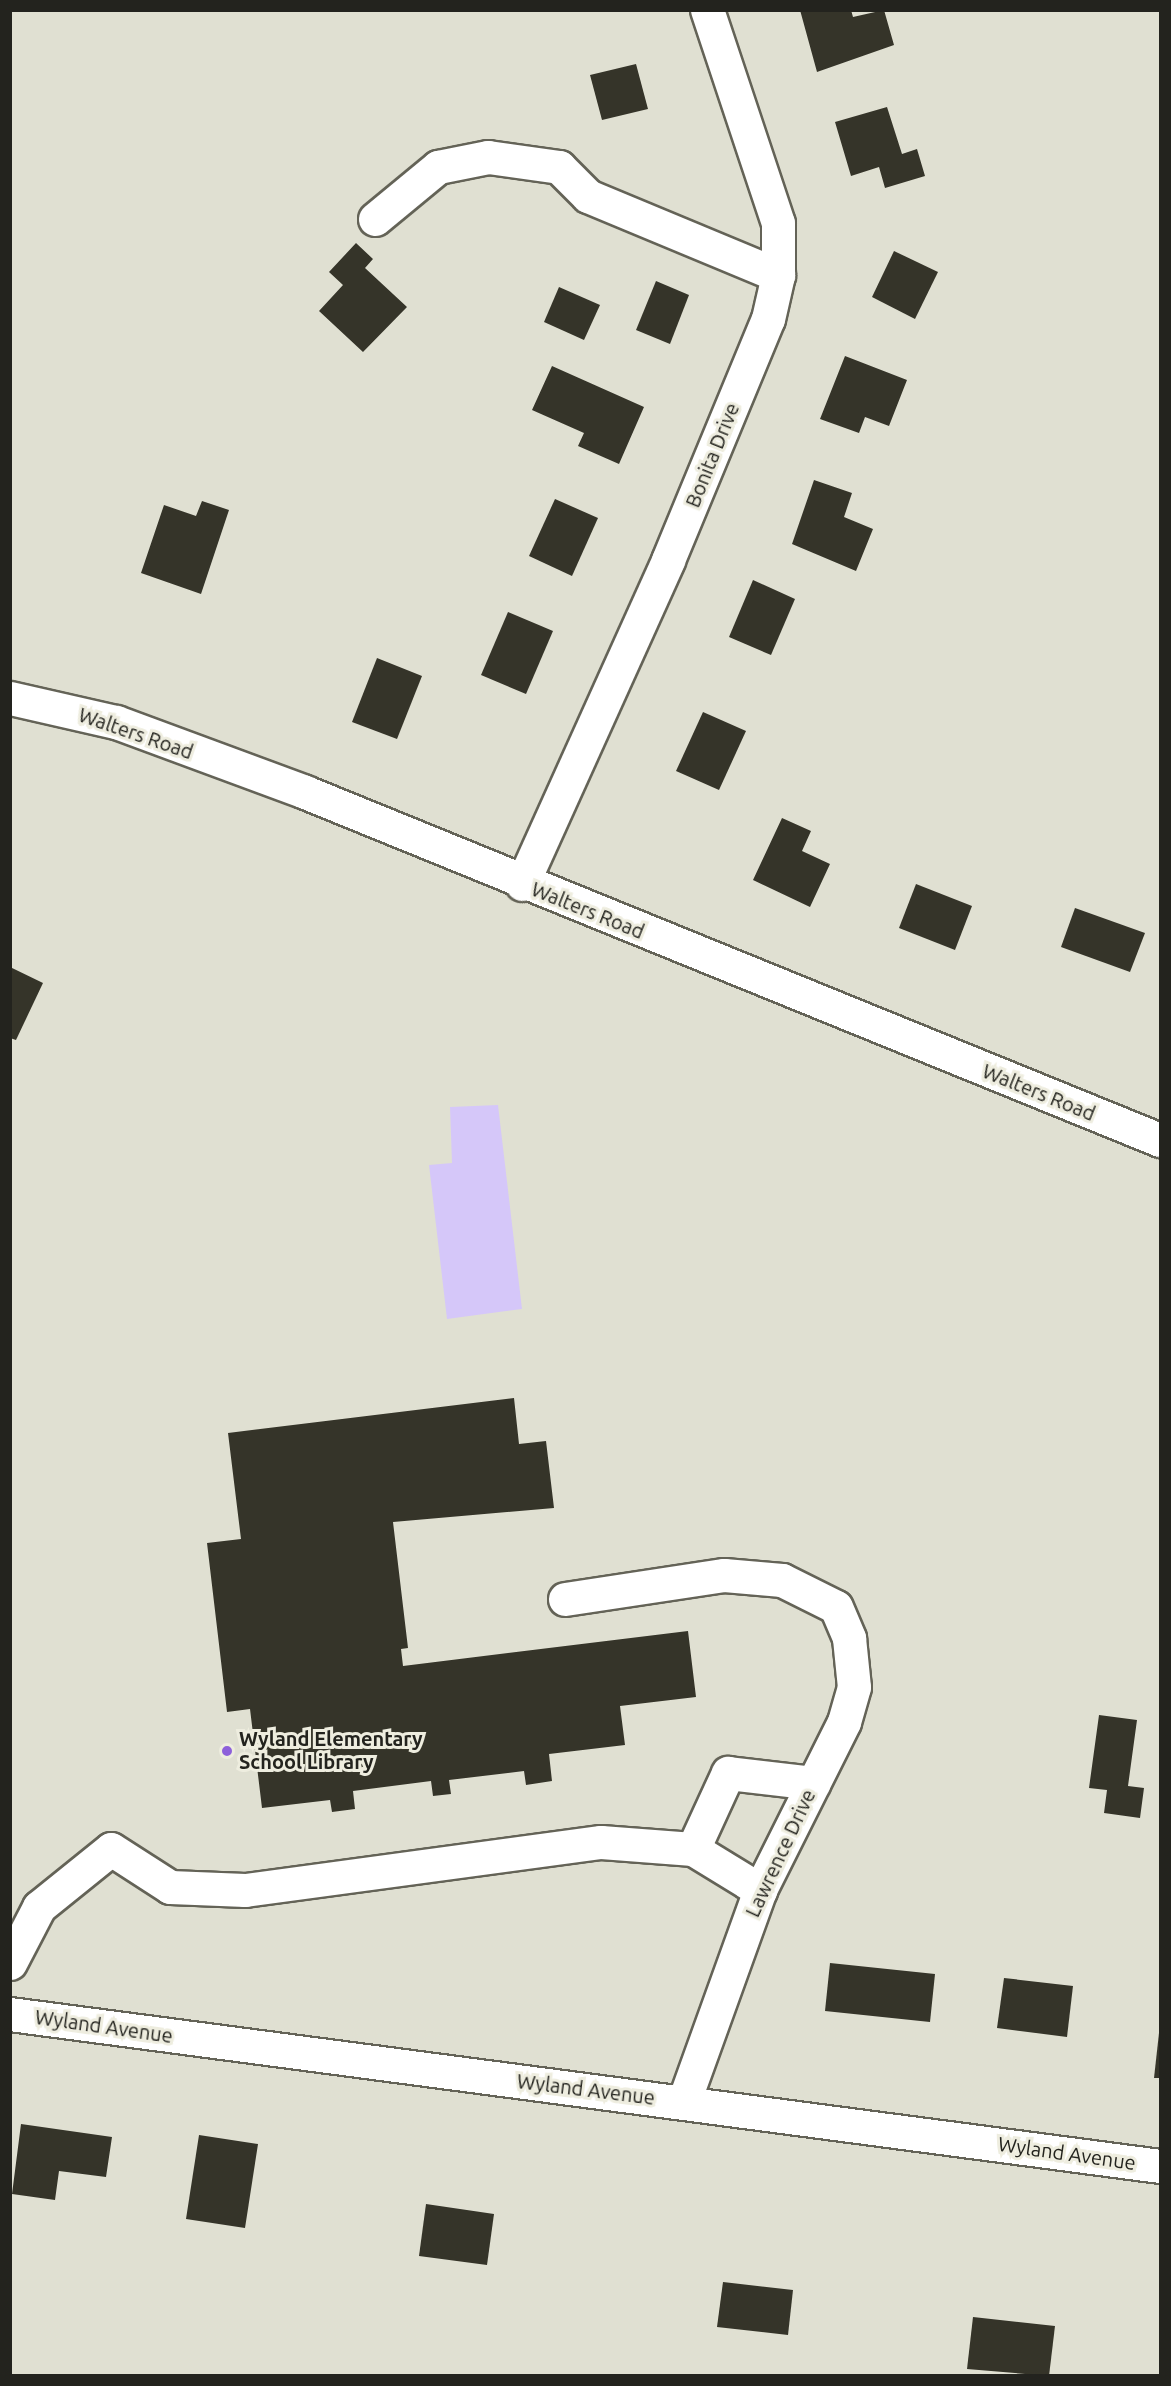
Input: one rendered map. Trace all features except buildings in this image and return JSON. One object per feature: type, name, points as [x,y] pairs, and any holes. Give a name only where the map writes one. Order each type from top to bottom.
[{"type":"street","name":"Bonita Drive","points":[[522,884],[668,560],[768,319],[778,276],[778,223],[707,10]]},
{"type":"street","points":[[375,219],[438,167],[488,157],[559,166],[588,196],[778,276]]},
{"type":"street","name":"Walters Road","points":[[10,698],[116,722],[305,792],[522,884],[1161,1140]]},
{"type":"street","name":"Lawrence Drive","points":[[565,1599],[724,1575],[782,1580],[836,1607],[849,1638],[854,1687],[844,1722],[760,1890],[684,2101]]},
{"type":"street","points":[[693,1849],[728,1773],[813,1783]]},
{"type":"street","points":[[10,1963],[39,1906],[111,1849],[170,1887],[245,1890],[601,1842],[693,1849],[760,1890]]},
{"type":"street","name":"Wyland Avenue","points":[[10,2014],[684,2101],[1161,2166]]},
{"type":"shaded area","points":[[498,1105],[522,1309],[447,1319],[429,1165],[452,1163],[450,1107]]},
{"type":"place","name":"Wyland Elementary School Library","points":[[227,1751]]}]
